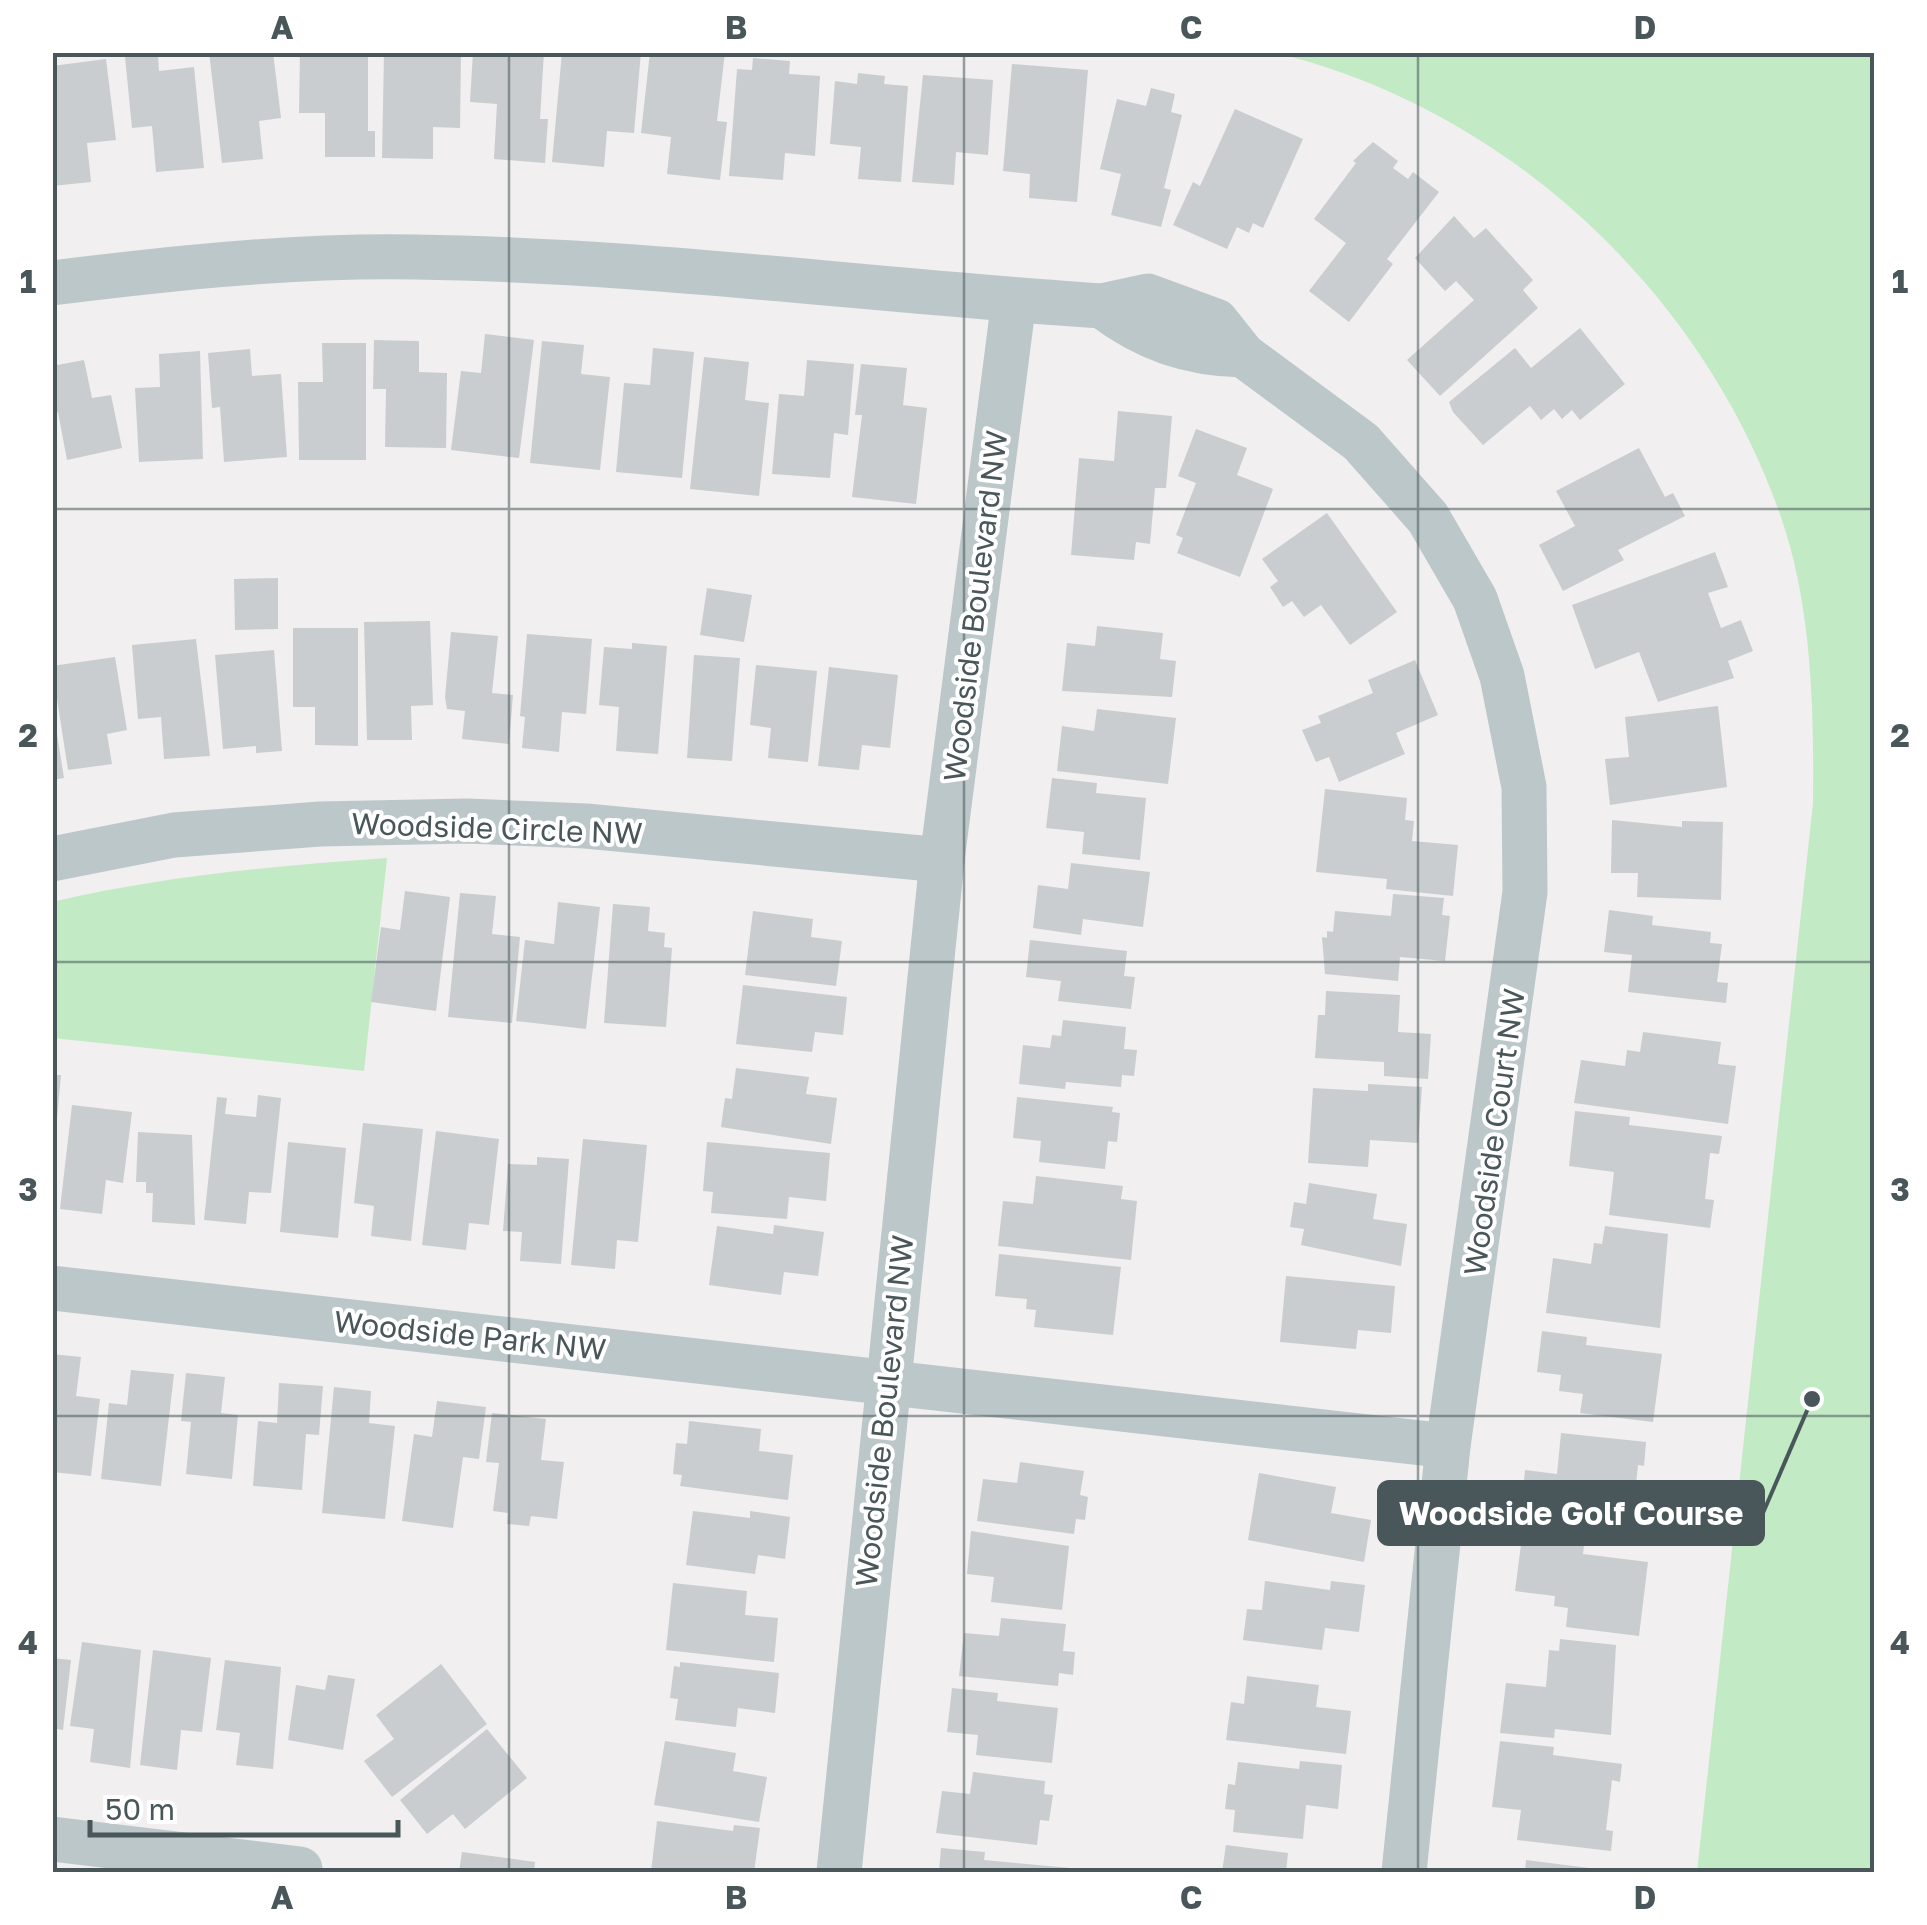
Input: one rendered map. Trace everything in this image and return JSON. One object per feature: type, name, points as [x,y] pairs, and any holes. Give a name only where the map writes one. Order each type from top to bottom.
[{"type":"street","points":[[52,283],[204,264],[412,256],[604,265],[1014,300]]},
{"type":"street","name":"Woodside Court NW","points":[[1014,300],[1102,306],[1136,332],[1202,354],[1243,355],[1361,442],[1428,518],[1475,599],[1502,676],[1524,788],[1525,892],[1448,1446],[1404,1872]]},
{"type":"street","name":"Woodside Boulevard NW","points":[[839,1872],[942,860],[1014,300]]},
{"type":"street","name":"Woodside Circle NW","points":[[52,860],[174,835],[320,824],[467,821],[586,826],[942,860]]},
{"type":"street","name":"Woodside Park NW","points":[[52,1288],[886,1382]]},
{"type":"street","points":[[886,1382],[1448,1446]]},
{"type":"street","points":[[52,1839],[300,1869]]},
{"type":"green space","points":[[1277,53],[1874,53],[1874,1872],[1697,1872],[1813,803],[1813,731],[1805,622],[1781,517],[1746,435],[1702,358],[1648,286],[1586,222],[1517,166],[1442,118],[1362,80]]},
{"type":"green space","points":[[387,858],[364,1071],[53,1038],[52,902],[219,873]]},
{"type":"building","points":[[209,52],[273,52],[281,118],[259,121],[263,159],[222,163]]},
{"type":"building","points":[[300,52],[368,52],[368,131],[375,131],[375,157],[325,157],[325,113],[299,113]]},
{"type":"building","points":[[384,52],[461,52],[460,128],[433,127],[433,159],[382,158]]},
{"type":"building","points":[[473,52],[544,52],[540,119],[548,119],[545,163],[494,159],[497,104],[470,102]]},
{"type":"building","points":[[562,52],[641,52],[634,133],[607,131],[604,167],[552,162]]},
{"type":"building","points":[[650,52],[725,52],[717,121],[727,122],[720,180],[667,174],[671,137],[641,133]]},
{"type":"building","points":[[158,54],[159,71],[194,67],[204,168],[156,172],[152,126],[132,128],[125,57]]},
{"type":"building","points":[[753,58],[790,61],[789,74],[820,76],[815,156],[785,153],[783,180],[729,176],[737,69],[752,70]]},
{"type":"building","points":[[106,59],[116,140],[87,143],[91,182],[52,186],[52,66]]},
{"type":"building","points":[[1012,64],[1088,70],[1077,202],[1029,198],[1030,174],[1003,171]]},
{"type":"building","points":[[858,73],[885,76],[884,84],[908,86],[901,182],[858,179],[861,147],[830,144],[835,81],[857,84]]},
{"type":"building","points":[[923,75],[993,80],[988,155],[956,152],[954,185],[912,182]]},
{"type":"building","points":[[1151,88],[1175,94],[1171,112],[1182,115],[1164,188],[1171,190],[1161,227],[1111,215],[1121,174],[1100,169],[1117,99],[1146,106]]},
{"type":"building","points":[[1235,109],[1303,139],[1263,228],[1253,223],[1249,233],[1237,227],[1227,249],[1173,225],[1193,182],[1200,186]]},
{"type":"building","points":[[1373,142],[1398,161],[1393,168],[1408,179],[1413,172],[1439,192],[1387,259],[1393,264],[1349,322],[1309,291],[1346,243],[1314,219],[1356,163],[1353,161]]},
{"type":"building","points":[[1454,216],[1474,238],[1486,228],[1533,280],[1523,290],[1538,308],[1440,396],[1407,360],[1474,300],[1456,281],[1445,291],[1415,258]]},
{"type":"building","points":[[1580,328],[1625,384],[1580,420],[1572,410],[1562,419],[1554,409],[1541,420],[1530,406],[1483,445],[1453,412],[1449,402],[1515,348],[1531,368]]},
{"type":"building","points":[[485,334],[534,340],[519,458],[451,450],[461,371],[481,373]]},
{"type":"building","points":[[374,340],[419,341],[419,372],[447,373],[446,448],[385,447],[386,389],[373,389]]},
{"type":"building","points":[[542,341],[584,345],[581,374],[610,377],[600,470],[530,463]]},
{"type":"building","points":[[322,343],[366,343],[366,460],[299,460],[298,382],[323,382]]},
{"type":"building","points":[[653,348],[694,352],[682,478],[616,472],[624,383],[650,385]]},
{"type":"building","points":[[250,349],[252,376],[281,374],[287,457],[224,462],[220,407],[212,408],[208,353]]},
{"type":"building","points":[[200,351],[203,459],[139,462],[135,388],[160,387],[159,354]]},
{"type":"building","points":[[704,357],[749,362],[745,400],[769,403],[759,496],[690,489]]},
{"type":"building","points":[[84,360],[92,398],[111,395],[122,448],[67,460],[58,412],[52,413],[52,366]]},
{"type":"building","points":[[807,360],[854,364],[848,435],[834,433],[830,478],[772,474],[779,394],[804,396]]},
{"type":"building","points":[[861,364],[907,368],[903,405],[927,408],[916,504],[852,497],[862,415],[855,415]]},
{"type":"building","points":[[1118,411],[1172,416],[1166,488],[1155,488],[1150,544],[1136,542],[1134,560],[1071,555],[1079,458],[1114,461]]},
{"type":"building","points":[[1196,429],[1247,448],[1237,475],[1273,489],[1240,577],[1177,553],[1183,538],[1176,535],[1196,483],[1178,476]]},
{"type":"building","points":[[1639,448],[1665,497],[1673,493],[1685,516],[1618,550],[1624,560],[1563,591],[1539,545],[1575,526],[1556,491]]},
{"type":"building","points":[[1327,513],[1397,612],[1350,645],[1321,605],[1304,617],[1292,601],[1283,607],[1270,587],[1278,581],[1262,559]]},
{"type":"building","points":[[1715,552],[1728,587],[1708,593],[1721,628],[1741,620],[1753,651],[1728,661],[1734,678],[1658,702],[1639,652],[1595,669],[1572,605]]},
{"type":"building","points":[[278,578],[278,629],[235,630],[234,579]]},
{"type":"building","points":[[707,588],[752,595],[744,642],[700,635]]},
{"type":"building","points":[[430,621],[433,705],[411,706],[412,740],[367,740],[364,622]]},
{"type":"building","points":[[1097,626],[1163,633],[1160,659],[1176,661],[1172,697],[1062,691],[1067,643],[1095,646]]},
{"type":"building","points":[[293,628],[358,628],[358,746],[315,745],[315,707],[293,707]]},
{"type":"building","points":[[451,632],[498,636],[492,693],[513,695],[509,744],[462,739],[465,711],[447,709],[445,697]]},
{"type":"building","points":[[527,634],[592,639],[586,714],[562,712],[559,752],[522,748],[525,717],[520,716]]},
{"type":"building","points":[[196,639],[210,756],[164,759],[161,717],[138,719],[132,645]]},
{"type":"building","points":[[632,643],[667,646],[658,754],[616,751],[619,707],[599,705],[604,647],[632,649]]},
{"type":"building","points":[[274,650],[282,751],[256,753],[256,746],[223,749],[215,655]]},
{"type":"building","points":[[694,655],[740,658],[732,761],[687,758]]},
{"type":"building","points":[[115,657],[127,730],[107,734],[112,764],[68,770],[52,666]]},
{"type":"building","points":[[1415,660],[1438,715],[1396,733],[1405,754],[1339,782],[1329,757],[1316,762],[1302,730],[1321,723],[1318,716],[1373,693],[1368,680]]},
{"type":"building","points":[[756,665],[817,671],[808,762],[768,758],[771,728],[750,725]]},
{"type":"building","points":[[829,667],[898,675],[890,748],[862,745],[859,770],[818,766]]},
{"type":"building","points":[[1718,706],[1727,787],[1610,805],[1605,759],[1629,757],[1625,717]]},
{"type":"building","points":[[1097,709],[1176,718],[1168,784],[1057,771],[1062,726],[1094,731]]},
{"type":"building","points":[[56,728],[64,778],[52,780],[52,729]]},
{"type":"building","points":[[1052,778],[1097,783],[1096,793],[1146,798],[1140,860],[1082,854],[1084,832],[1046,828]]},
{"type":"building","points":[[1325,789],[1407,798],[1405,820],[1414,821],[1412,841],[1458,845],[1453,896],[1386,889],[1387,879],[1316,872]]},
{"type":"building","points":[[1612,820],[1682,827],[1682,821],[1723,822],[1721,900],[1637,897],[1638,873],[1611,873]]},
{"type":"building","points":[[1071,863],[1150,872],[1143,927],[1083,919],[1081,935],[1033,928],[1038,885],[1068,889]]},
{"type":"building","points":[[405,891],[450,897],[436,1011],[371,1002],[381,927],[400,930]]},
{"type":"building","points":[[460,893],[496,896],[492,934],[520,937],[512,1023],[448,1017]]},
{"type":"building","points":[[1393,894],[1444,898],[1442,915],[1450,916],[1445,961],[1400,957],[1398,981],[1325,974],[1322,937],[1327,938],[1327,931],[1333,932],[1335,911],[1391,916]]},
{"type":"building","points":[[558,902],[600,907],[586,1029],[516,1021],[525,940],[554,944]]},
{"type":"building","points":[[613,904],[650,907],[648,931],[665,933],[664,947],[672,948],[666,1027],[604,1023]]},
{"type":"building","points":[[1609,910],[1653,916],[1652,925],[1711,932],[1710,943],[1722,944],[1717,982],[1728,983],[1726,1003],[1628,992],[1632,955],[1604,952]]},
{"type":"building","points":[[753,911],[813,919],[811,937],[842,941],[836,986],[745,975]]},
{"type":"building","points":[[1030,940],[1127,951],[1124,976],[1135,977],[1131,1009],[1058,1001],[1061,981],[1026,977]]},
{"type":"building","points":[[743,985],[847,997],[843,1035],[815,1032],[812,1052],[736,1044]]},
{"type":"building","points":[[1326,991],[1400,995],[1398,1032],[1431,1034],[1428,1079],[1384,1076],[1384,1062],[1315,1058],[1318,1015],[1325,1015]]},
{"type":"building","points":[[1063,1020],[1126,1027],[1124,1049],[1137,1050],[1134,1076],[1122,1075],[1121,1087],[1066,1082],[1065,1089],[1019,1084],[1023,1045],[1050,1048],[1052,1035],[1061,1036]]},
{"type":"building","points":[[1643,1032],[1721,1042],[1718,1064],[1736,1066],[1728,1124],[1574,1103],[1581,1060],[1625,1066],[1627,1050],[1640,1052]]},
{"type":"building","points":[[736,1068],[809,1077],[806,1094],[837,1098],[831,1144],[721,1127],[725,1098],[732,1099]]},
{"type":"building","points":[[52,1075],[61,1075],[55,1141],[52,1141]]},
{"type":"building","points":[[1368,1084],[1422,1087],[1418,1143],[1370,1140],[1368,1167],[1308,1163],[1313,1088],[1368,1091]]},
{"type":"building","points":[[258,1095],[281,1098],[271,1193],[249,1192],[246,1224],[204,1220],[217,1097],[227,1098],[225,1114],[256,1117]]},
{"type":"building","points":[[1017,1097],[1113,1107],[1112,1112],[1120,1113],[1117,1142],[1108,1141],[1105,1169],[1039,1162],[1041,1141],[1013,1138]]},
{"type":"building","points":[[72,1105],[132,1112],[123,1183],[106,1180],[102,1214],[60,1209]]},
{"type":"building","points":[[1575,1111],[1630,1117],[1629,1125],[1722,1136],[1719,1154],[1710,1153],[1705,1199],[1714,1200],[1710,1228],[1609,1215],[1614,1172],[1569,1166]]},
{"type":"building","points":[[363,1123],[423,1129],[411,1241],[371,1236],[374,1206],[354,1203]]},
{"type":"building","points":[[436,1131],[499,1139],[489,1225],[469,1223],[466,1250],[422,1245]]},
{"type":"building","points":[[138,1132],[192,1135],[195,1225],[152,1222],[153,1193],[146,1193],[146,1182],[136,1182]]},
{"type":"building","points":[[583,1139],[647,1145],[638,1242],[617,1240],[615,1269],[571,1265]]},
{"type":"building","points":[[288,1142],[346,1148],[338,1238],[280,1232]]},
{"type":"building","points":[[707,1142],[830,1153],[826,1201],[789,1197],[787,1219],[711,1213],[713,1192],[703,1191]]},
{"type":"building","points":[[537,1157],[569,1159],[561,1264],[520,1261],[522,1232],[503,1231],[508,1164],[537,1165]]},
{"type":"building","points":[[1036,1176],[1123,1186],[1121,1199],[1137,1201],[1131,1260],[998,1246],[1003,1201],[1033,1204]]},
{"type":"building","points":[[1309,1183],[1377,1194],[1373,1219],[1407,1224],[1401,1266],[1301,1245],[1304,1229],[1290,1227],[1294,1202],[1306,1204]]},
{"type":"building","points":[[774,1225],[824,1232],[818,1276],[784,1272],[781,1295],[709,1285],[717,1226],[773,1234]]},
{"type":"building","points":[[1605,1226],[1668,1234],[1660,1328],[1546,1313],[1553,1258],[1591,1264],[1594,1243],[1602,1244]]},
{"type":"building","points":[[999,1254],[1121,1267],[1113,1335],[1034,1327],[1036,1310],[1026,1309],[1027,1299],[995,1296]]},
{"type":"building","points":[[1286,1276],[1395,1286],[1391,1333],[1358,1330],[1356,1349],[1280,1342]]},
{"type":"building","points":[[1542,1331],[1587,1337],[1586,1345],[1662,1354],[1653,1422],[1580,1413],[1583,1394],[1559,1391],[1561,1375],[1537,1372]]},
{"type":"building","points":[[52,1354],[81,1357],[76,1396],[100,1399],[91,1476],[52,1472]]},
{"type":"building","points":[[131,1370],[174,1374],[161,1486],[101,1479],[109,1403],[127,1405]]},
{"type":"building","points":[[186,1373],[225,1377],[221,1413],[238,1415],[232,1479],[186,1474],[191,1422],[181,1421]]},
{"type":"building","points":[[279,1383],[323,1386],[319,1435],[306,1434],[302,1490],[253,1486],[258,1421],[277,1423]]},
{"type":"building","points":[[334,1387],[371,1391],[369,1423],[395,1426],[385,1519],[322,1513]]},
{"type":"building","points":[[437,1401],[486,1407],[479,1459],[463,1457],[453,1528],[402,1521],[414,1434],[432,1437]]},
{"type":"building","points":[[492,1413],[546,1419],[541,1460],[564,1462],[557,1519],[531,1516],[529,1526],[507,1524],[508,1513],[493,1511],[499,1463],[486,1462]]},
{"type":"building","points":[[689,1421],[761,1429],[759,1451],[793,1455],[788,1500],[680,1486],[682,1475],[673,1474],[676,1443],[687,1444]]},
{"type":"building","points":[[1561,1433],[1646,1442],[1644,1466],[1638,1465],[1632,1526],[1576,1520],[1575,1527],[1520,1521],[1525,1470],[1557,1474]]},
{"type":"building","points":[[1020,1462],[1084,1471],[1080,1495],[1088,1497],[1085,1520],[1076,1519],[1074,1534],[977,1521],[983,1479],[1017,1483]]},
{"type":"building","points":[[1259,1473],[1336,1487],[1331,1513],[1371,1520],[1364,1562],[1248,1540]]},
{"type":"building","points":[[693,1511],[750,1518],[750,1511],[790,1517],[785,1559],[758,1555],[755,1574],[686,1565]]},
{"type":"building","points":[[971,1531],[1069,1546],[1062,1610],[991,1602],[994,1577],[967,1574]]},
{"type":"building","points":[[1522,1537],[1584,1545],[1583,1554],[1648,1562],[1639,1636],[1566,1627],[1568,1608],[1554,1606],[1555,1596],[1515,1591]]},
{"type":"building","points":[[1265,1581],[1330,1590],[1331,1581],[1365,1585],[1359,1632],[1325,1628],[1322,1650],[1243,1640],[1247,1609],[1262,1610]]},
{"type":"building","points":[[673,1583],[747,1591],[745,1615],[778,1618],[774,1662],[666,1650]]},
{"type":"building","points":[[1001,1618],[1066,1624],[1063,1651],[1075,1652],[1073,1675],[1059,1673],[1058,1686],[959,1676],[964,1633],[999,1636]]},
{"type":"building","points":[[1560,1639],[1616,1645],[1611,1735],[1555,1729],[1554,1738],[1500,1733],[1506,1683],[1546,1687],[1549,1650],[1559,1651]]},
{"type":"building","points":[[82,1642],[141,1650],[130,1768],[90,1762],[94,1729],[70,1726]]},
{"type":"building","points":[[153,1650],[211,1658],[202,1732],[181,1730],[177,1770],[140,1765]]},
{"type":"building","points":[[52,1658],[71,1660],[63,1730],[52,1728]]},
{"type":"building","points":[[225,1660],[281,1667],[273,1769],[236,1765],[240,1733],[216,1730]]},
{"type":"building","points":[[680,1662],[779,1673],[775,1713],[738,1708],[736,1727],[675,1720],[678,1699],[670,1698],[674,1666],[680,1667]]},
{"type":"building","points":[[441,1664],[487,1724],[392,1797],[364,1761],[394,1739],[376,1715]]},
{"type":"building","points":[[328,1675],[355,1679],[343,1750],[288,1740],[296,1685],[325,1690]]},
{"type":"building","points":[[1247,1676],[1319,1685],[1316,1707],[1351,1711],[1346,1754],[1226,1740],[1231,1702],[1244,1704]]},
{"type":"building","points":[[952,1688],[998,1693],[997,1701],[1058,1708],[1052,1763],[976,1755],[978,1735],[947,1732]]},
{"type":"building","points":[[487,1729],[527,1778],[465,1829],[453,1814],[427,1834],[400,1800]]},
{"type":"building","points":[[665,1741],[736,1753],[733,1771],[767,1777],[759,1822],[654,1805]]},
{"type":"building","points":[[1500,1741],[1554,1747],[1553,1755],[1622,1764],[1620,1782],[1612,1780],[1606,1830],[1613,1831],[1611,1851],[1517,1840],[1521,1810],[1492,1807]]},
{"type":"building","points":[[1300,1761],[1342,1765],[1338,1809],[1306,1805],[1303,1839],[1233,1832],[1235,1810],[1225,1809],[1228,1784],[1235,1785],[1238,1762],[1299,1769]]},
{"type":"building","points":[[973,1772],[1045,1781],[1044,1794],[1053,1795],[1049,1821],[1040,1820],[1037,1845],[936,1833],[942,1791],[970,1794]]},
{"type":"building","points":[[657,1821],[733,1831],[734,1825],[760,1828],[754,1872],[723,1868],[723,1872],[651,1872]]},
{"type":"building","points":[[1226,1845],[1288,1853],[1286,1872],[1222,1872]]},
{"type":"building","points":[[941,1848],[985,1852],[984,1860],[1070,1868],[1070,1872],[939,1872]]},
{"type":"building","points":[[462,1852],[535,1862],[534,1872],[459,1872]]},
{"type":"building","points":[[1526,1860],[1589,1868],[1588,1872],[1525,1872]]},
{"type":"place","name":"Woodside Golf Course","points":[[1812,1399]]}]
